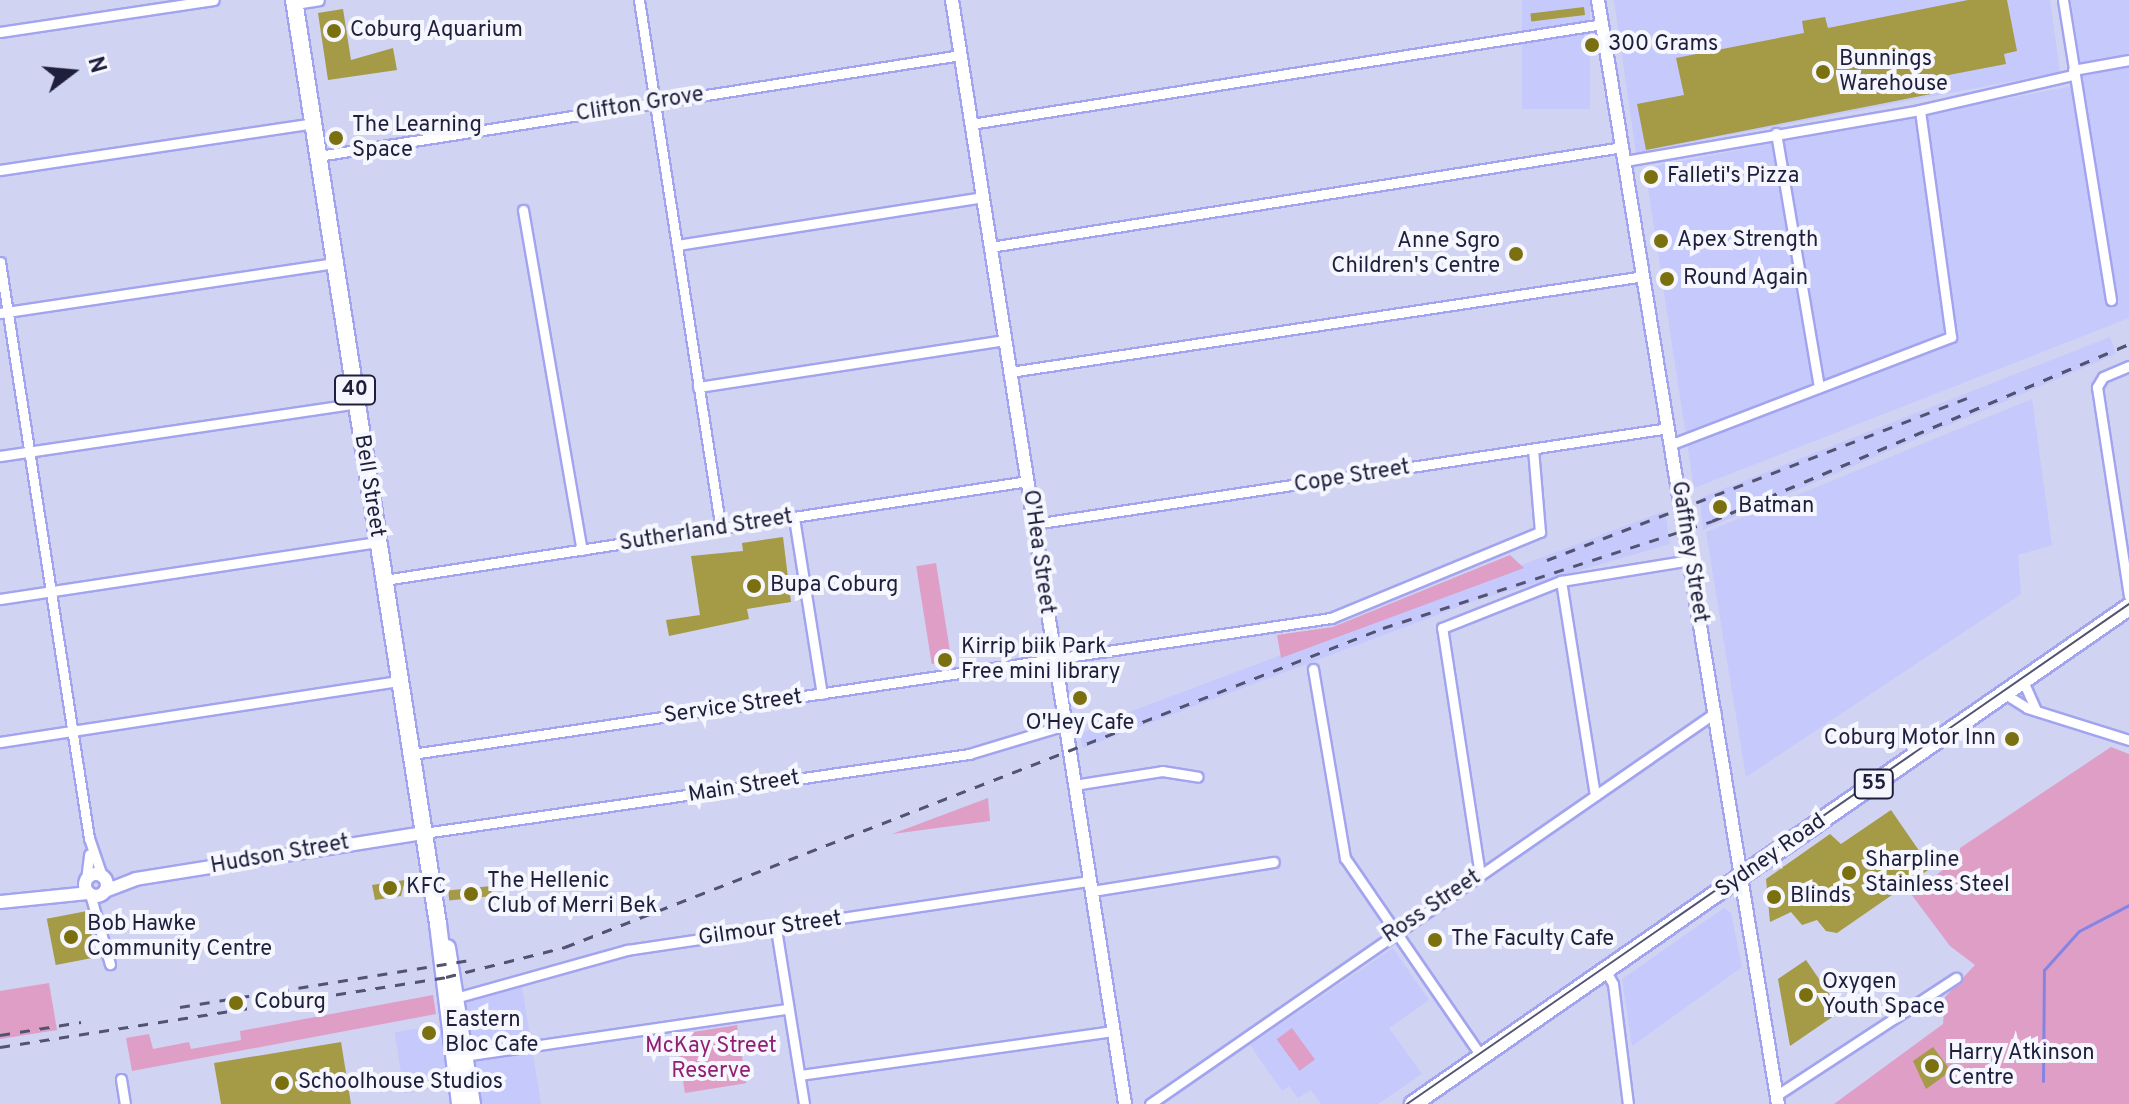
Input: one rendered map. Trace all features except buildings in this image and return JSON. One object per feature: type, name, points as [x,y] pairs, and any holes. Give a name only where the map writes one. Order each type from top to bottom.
[{"type":"highway","name":"Bell Street","points":[[295,2],[438,924],[460,1104]]},
{"type":"highway","name":"Sydney Road","points":[[1413,1104],[2129,607]]},
{"type":"highway","name":"Bell Street","points":[[438,924],[455,998],[472,1104]]},
{"type":"street","points":[[0,32],[214,0]]},
{"type":"street","points":[[295,2],[319,0]]},
{"type":"street","points":[[639,0],[721,530]]},
{"type":"street","name":"Gaffney Street","points":[[1598,0],[1778,1099]]},
{"type":"street","points":[[2063,0],[2111,300]]},
{"type":"street","name":"O'Hea Street","points":[[956,1],[971,124],[1028,481],[1062,726],[1125,1104]]},
{"type":"street","points":[[971,124],[1603,24]]},
{"type":"street","name":"Clifton Grove","points":[[318,156],[961,55]]},
{"type":"street","points":[[1625,161],[1920,110],[2129,60]]},
{"type":"street","points":[[1672,444],[1944,341],[1954,327],[1920,110]]},
{"type":"street","points":[[0,170],[313,123]]},
{"type":"street","points":[[1776,133],[1819,387]]},
{"type":"street","points":[[990,247],[1623,147]]},
{"type":"street","points":[[677,245],[982,197]]},
{"type":"street","points":[[523,210],[582,550]]},
{"type":"street","points":[[0,262],[4,312],[89,838],[88,887],[104,928]]},
{"type":"street","points":[[4,312],[335,263]]},
{"type":"street","points":[[1010,372],[1644,276]]},
{"type":"street","points":[[698,387],[1005,340]]},
{"type":"street","points":[[2129,366],[2103,377],[2097,387],[2129,596]]},
{"type":"street","points":[[0,456],[357,403]]},
{"type":"street","name":"Cope Street","points":[[1034,524],[1669,428]]},
{"type":"street","name":"Service Street","points":[[412,754],[1331,618],[1535,535],[1544,526],[1533,449]]},
{"type":"street","name":"Sutherland Street","points":[[384,580],[1028,481]]},
{"type":"street","points":[[794,518],[822,694]]},
{"type":"street","points":[[0,599],[378,542]]},
{"type":"street","points":[[1480,875],[1442,628],[1561,581],[1690,560]]},
{"type":"street","points":[[1561,581],[1595,795]]},
{"type":"street","points":[[1313,669],[1343,851],[1481,1056]]},
{"type":"street","points":[[0,742],[400,681]]},
{"type":"street","points":[[2023,681],[2036,710]]},
{"type":"street","points":[[2005,694],[2036,710],[2129,740]]},
{"type":"street","name":"Ross Street","points":[[1150,1104],[1716,712]]},
{"type":"street","name":"Main Street","points":[[424,833],[937,759],[1062,726]]},
{"type":"street","points":[[1074,785],[1162,771],[1198,777]]},
{"type":"street","name":"Hudson Street","points":[[88,887],[104,892],[136,879],[424,833]]},
{"type":"street","points":[[89,838],[102,876],[104,928],[110,964]]},
{"type":"street","name":"Gilmour Street","points":[[455,998],[627,950],[1274,862]]},
{"type":"street","name":"Hudson Street","points":[[88,887],[102,876],[136,879]]},
{"type":"street","points":[[0,902],[88,887]]},
{"type":"street","points":[[776,929],[804,1104]]},
{"type":"street","points":[[1605,970],[1613,984],[1628,1104]]},
{"type":"street","points":[[1778,1099],[1956,978]]},
{"type":"street","points":[[464,1056],[788,1009]]},
{"type":"street","points":[[800,1075],[1114,1031]]},
{"type":"street","points":[[121,1079],[125,1104]]},
{"type":"shaded area","points":[[1522,0],[1590,0],[1590,109],[1522,109]]},
{"type":"shaded area","points":[[1614,0],[2050,0],[2060,72],[1636,153]]},
{"type":"shaded area","points":[[2071,0],[2129,0],[2129,318],[1694,488],[1645,168],[2083,84]]},
{"type":"shaded area","points":[[2110,337],[2116,354],[1703,530],[1700,498]]},
{"type":"shaded area","points":[[2032,399],[2052,545],[2018,555],[2021,594],[1746,777],[1706,532]]},
{"type":"shaded area","points":[[1665,511],[1670,544],[1474,601],[1083,748],[1080,734],[1137,709]]},
{"type":"shaded area","points":[[1724,908],[1731,913],[1742,967],[1632,1046],[1622,979]]},
{"type":"shaded area","points":[[1393,948],[1429,1000],[1389,1028],[1422,1074],[1378,1104],[1321,1104],[1311,1090],[1298,1098],[1289,1086],[1282,1091],[1250,1045]]},
{"type":"shaded area","points":[[522,987],[541,1104],[481,1104],[466,1003]]},
{"type":"shaded area","points":[[440,1025],[450,1086],[404,1093],[395,1032]]},
{"type":"green space","points":[[1510,555],[1524,568],[1281,658],[1277,635],[1333,627]]},
{"type":"green space","points":[[936,563],[951,661],[932,664],[916,566]]},
{"type":"green space","points":[[2111,747],[2129,754],[2129,1104],[1834,1104],[1943,1024],[1945,997],[1975,965],[1950,946],[1911,894],[1960,857],[1960,848]]},
{"type":"green space","points":[[988,798],[990,821],[892,834]]},
{"type":"green space","points":[[49,983],[57,1030],[0,1039],[0,991]]},
{"type":"green space","points":[[433,995],[436,1014],[132,1071],[126,1038],[149,1034],[153,1049],[189,1042],[191,1049],[241,1040],[240,1031]]},
{"type":"green space","name":"McKay Street Reserve","points":[[737,1025],[746,1083],[685,1093],[676,1035]]},
{"type":"green space","points":[[1292,1028],[1315,1060],[1300,1071],[1277,1039]]},
{"type":"waterway","points":[[2043,1081],[2044,970],[2079,931],[2129,905]]},
{"type":"tram line","points":[[1407,1104],[2129,604]]},
{"type":"railway","points":[[0,1047],[446,977],[565,947],[1383,628],[1712,521],[2129,344]]},
{"type":"railway","points":[[1547,560],[1969,397]]},
{"type":"railway","points":[[180,1007],[476,959]]},
{"type":"railway","points":[[0,1035],[81,1022]]},
{"type":"place","name":"Coburg Aquarium","points":[[334,31]]},
{"type":"place","name":"300 Grams","points":[[1592,45]]},
{"type":"place","name":"Bunnings Warehouse","points":[[1823,72]]},
{"type":"place","name":"The Learning Space","points":[[336,138]]},
{"type":"place","name":"Falleti's Pizza","points":[[1651,177]]},
{"type":"place","name":"Apex Strength","points":[[1661,241]]},
{"type":"place","name":"Anne Sgro Children's Centre","points":[[1516,254]]},
{"type":"place","name":"Round Again","points":[[1667,279]]},
{"type":"place","name":"Batman","points":[[1720,507]]},
{"type":"place","name":"Bupa Coburg","points":[[754,586]]},
{"type":"place","name":"Kirrip biik Park Free mini library","points":[[945,660]]},
{"type":"place","name":"O'Hey Cafe","points":[[1080,698]]},
{"type":"place","name":"Coburg Motor Inn","points":[[2012,739]]},
{"type":"place","name":"Sharpline Stainless Steel","points":[[1849,873]]},
{"type":"place","name":"KFC","points":[[390,888]]},
{"type":"place","name":"The Hellenic Club of Merri Bek","points":[[471,894]]},
{"type":"place","name":"Blinds","points":[[1774,897]]},
{"type":"place","name":"Bob Hawke Community Centre","points":[[71,937]]},
{"type":"place","name":"The Faculty Cafe","points":[[1435,940]]},
{"type":"place","name":"Oxygen Youth Space","points":[[1806,995]]},
{"type":"place","name":"Coburg","points":[[236,1003]]},
{"type":"place","name":"Eastern Bloc Cafe","points":[[429,1033]]},
{"type":"place","name":"Harry Atkinson Centre","points":[[1932,1066]]},
{"type":"place","name":"Schoolhouse Studios","points":[[282,1083]]}]
